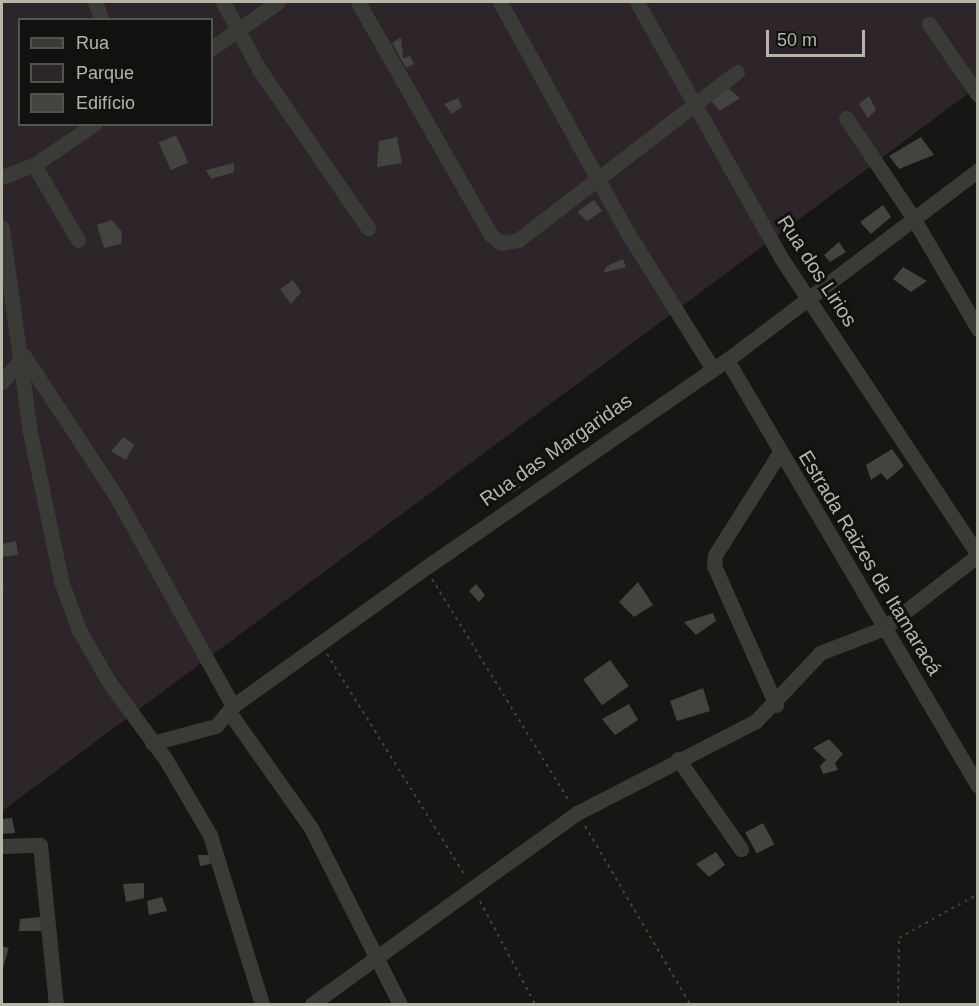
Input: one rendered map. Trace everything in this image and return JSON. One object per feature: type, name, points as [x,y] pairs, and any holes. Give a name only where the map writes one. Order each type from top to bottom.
[{"type":"street","points":[[95,2],[101,18]]},
{"type":"street","points":[[223,2],[259,69],[368,228]]},
{"type":"street","points":[[213,47],[278,2]]},
{"type":"street","points":[[358,2],[496,241],[518,240],[699,106],[737,72]]},
{"type":"street","points":[[500,2],[599,180],[713,369]]},
{"type":"street","name":"Rua dos Lirios","points":[[637,2],[699,106],[760,222],[978,554]]},
{"type":"street","points":[[929,24],[978,95]]},
{"type":"street","points":[[846,118],[912,216],[978,329]]},
{"type":"street","points":[[2,177],[34,165],[91,126]]},
{"type":"street","points":[[34,165],[78,240]]},
{"type":"street","name":"Rua das Margaridas","points":[[152,743],[208,731],[231,709],[425,568],[728,360],[912,216],[978,170]]},
{"type":"street","points":[[2,228],[24,356],[30,432],[61,581],[83,638],[186,792],[223,867],[262,1005]]},
{"type":"street","points":[[2,382],[24,356]]},
{"type":"street","points":[[24,356],[116,496],[231,709],[311,828],[400,1005]]},
{"type":"street","name":"Estrada Raizes de Itamaracá","points":[[728,360],[978,786]]},
{"type":"street","points":[[776,705],[714,566],[715,555],[780,452]]},
{"type":"street","points":[[312,1005],[577,813],[678,759],[756,721],[776,705],[820,653],[884,628],[978,554]]},
{"type":"street","points":[[678,759],[741,849]]},
{"type":"street","points":[[2,846],[40,845],[56,1005]]},
{"type":"path","points":[[425,568],[577,813],[690,1005]]},
{"type":"path","points":[[320,644],[474,889],[535,1005]]},
{"type":"path","points":[[898,1005],[899,938],[978,894]]},
{"type":"green space","points":[[2,2],[977,2],[977,87],[2,811]]},
{"type":"building","points":[[401,37],[403,58],[410,56],[414,64],[406,68],[392,43]]},
{"type":"building","points":[[728,88],[740,98],[720,111],[710,100]]},
{"type":"building","points":[[869,96],[876,110],[868,118],[859,104]]},
{"type":"building","points":[[458,98],[462,107],[452,114],[444,104]]},
{"type":"building","points":[[176,135],[188,162],[171,170],[159,143]]},
{"type":"building","points":[[397,137],[402,163],[377,167],[379,141]]},
{"type":"building","points":[[921,137],[934,155],[899,169],[889,156]]},
{"type":"building","points":[[234,163],[234,172],[211,179],[206,170]]},
{"type":"building","points":[[594,200],[602,211],[587,221],[577,212]]},
{"type":"building","points":[[883,205],[891,217],[871,234],[860,222]]},
{"type":"building","points":[[112,220],[122,232],[121,244],[104,248],[97,225]]},
{"type":"building","points":[[839,242],[846,252],[830,262],[824,255]]},
{"type":"building","points":[[623,259],[626,267],[603,273],[607,266]]},
{"type":"building","points":[[903,267],[927,281],[911,292],[893,279]]},
{"type":"building","points":[[293,280],[301,292],[291,304],[280,289]]},
{"type":"building","points":[[124,437],[134,445],[126,460],[111,451]]},
{"type":"building","points":[[892,449],[904,466],[887,480],[881,473],[871,480],[866,465]]},
{"type":"building","points":[[516,479],[521,487],[512,493],[506,487]]},
{"type":"building","points":[[16,541],[18,555],[2,557],[2,544]]},
{"type":"building","points":[[638,582],[653,605],[634,617],[619,602]]},
{"type":"building","points":[[476,584],[485,595],[479,602],[469,591]]},
{"type":"building","points":[[713,613],[716,621],[696,635],[684,622]]},
{"type":"building","points":[[610,660],[629,686],[602,705],[583,679]]},
{"type":"building","points":[[703,688],[710,711],[677,721],[670,701]]},
{"type":"building","points":[[629,704],[638,720],[615,735],[602,719]]},
{"type":"building","points":[[829,739],[843,754],[835,763],[838,770],[823,774],[820,766],[826,760],[813,748]]},
{"type":"building","points":[[12,818],[15,833],[2,834],[2,819]]},
{"type":"building","points":[[763,823],[774,844],[757,854],[745,832]]},
{"type":"building","points":[[716,852],[725,865],[709,877],[696,864]]},
{"type":"building","points":[[198,855],[209,855],[211,864],[200,866]]},
{"type":"building","points":[[144,883],[144,898],[126,902],[123,884]]},
{"type":"building","points":[[162,897],[167,911],[149,915],[147,901]]},
{"type":"building","points":[[40,917],[42,931],[19,931],[20,919]]},
{"type":"building","points":[[2,946],[9,948],[2,969]]}]
